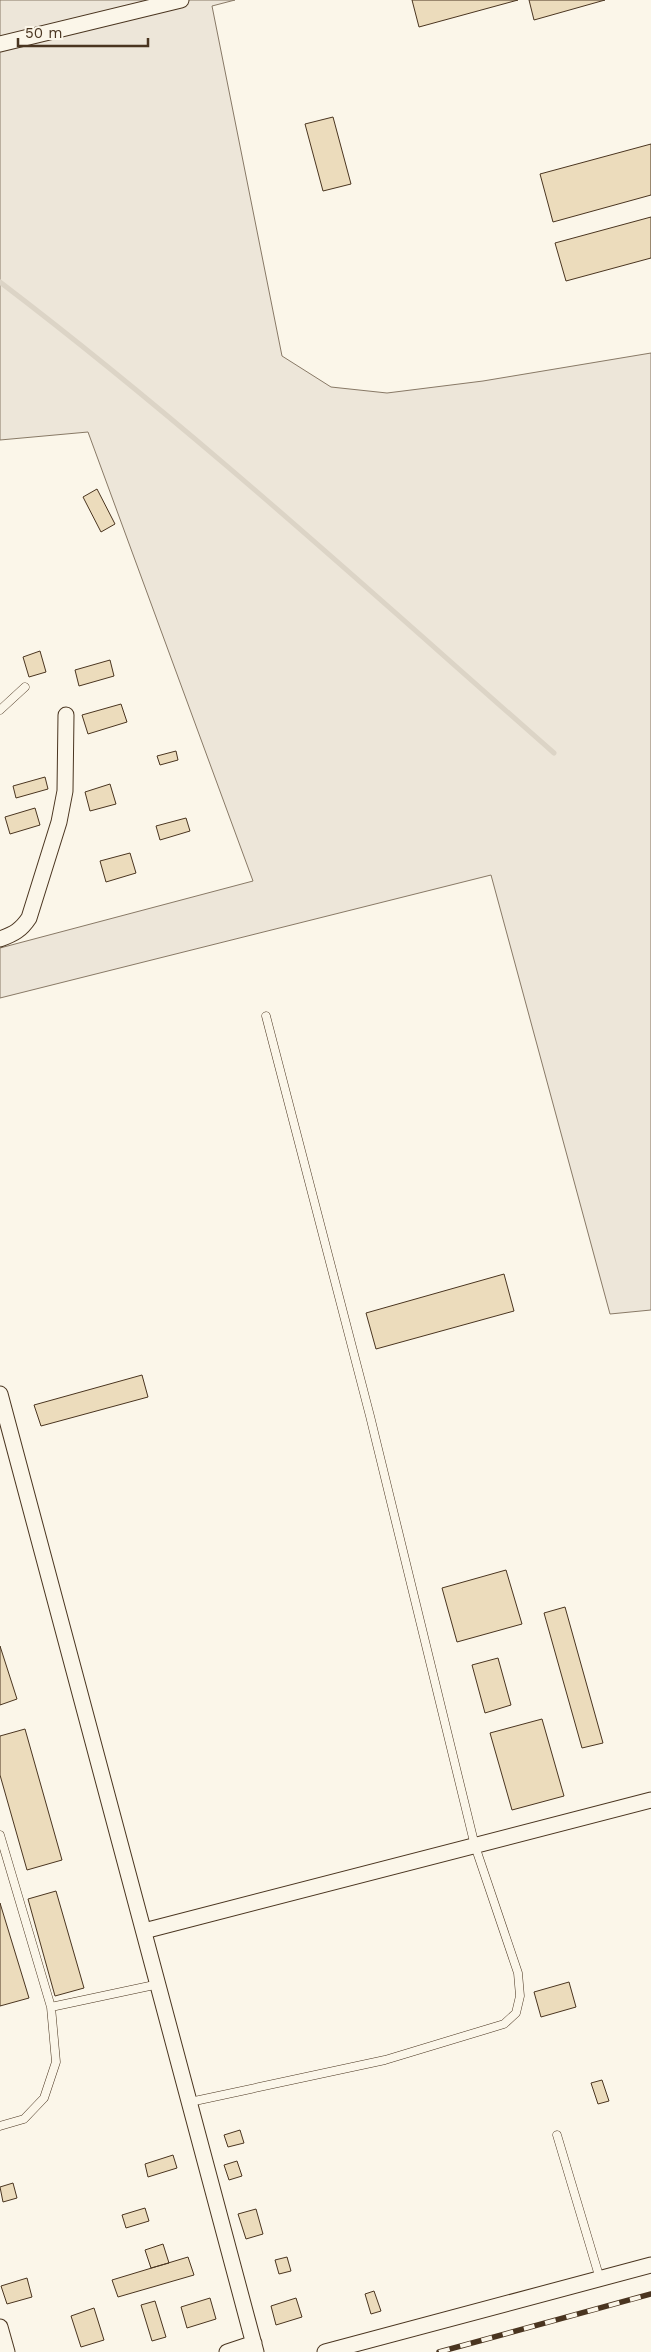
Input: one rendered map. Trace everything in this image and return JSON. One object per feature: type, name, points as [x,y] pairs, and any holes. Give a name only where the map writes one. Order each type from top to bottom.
[{"type":"street","points":[[0,44],[181,0]]},
{"type":"street","points":[[0,939],[23,928],[29,918],[59,822],[65,791],[66,716]]},
{"type":"street","points":[[0,1394],[255,2348],[227,2352]]},
{"type":"street","points":[[144,1931],[651,1800]]},
{"type":"street","points":[[325,2352],[651,2265]]},
{"type":"street","points":[[0,2327],[7,2352]]},
{"type":"lane","points":[[0,710],[25,687]]},
{"type":"lane","points":[[190,2102],[385,2060],[504,2024],[516,2013],[520,1996],[518,1973],[475,1846],[370,1416],[266,1016]]},
{"type":"lane","points":[[0,1835],[51,2006],[56,2062],[44,2098],[24,2119],[0,2126]]},
{"type":"lane","points":[[51,2006],[158,1984]]},
{"type":"lane","points":[[558,2135],[600,2278]]},
{"type":"shaded area","points":[[0,0],[235,0],[212,6],[282,356],[331,387],[387,393],[483,381],[651,353],[651,1310],[610,1314],[491,875],[0,998],[0,948],[253,881],[88,432],[0,440]]},
{"type":"building","points":[[412,0],[518,0],[419,27]]},
{"type":"building","points":[[529,0],[605,0],[534,20]]},
{"type":"building","points":[[333,117],[351,184],[323,191],[305,124]]},
{"type":"building","points":[[651,144],[651,195],[553,222],[540,174]]},
{"type":"building","points":[[651,217],[651,258],[566,281],[555,243]]},
{"type":"building","points":[[97,489],[115,524],[101,532],[83,497]]},
{"type":"building","points":[[40,651],[46,672],[29,677],[23,657]]},
{"type":"building","points":[[110,660],[114,676],[79,686],[75,670]]},
{"type":"building","points":[[121,704],[127,722],[88,734],[82,715]]},
{"type":"building","points":[[176,751],[178,760],[160,765],[157,756]]},
{"type":"building","points":[[45,777],[48,789],[16,798],[13,786]]},
{"type":"building","points":[[110,784],[116,804],[90,811],[85,792]]},
{"type":"building","points":[[35,808],[40,825],[10,834],[5,817]]},
{"type":"building","points":[[186,818],[190,831],[160,840],[156,826]]},
{"type":"building","points":[[130,853],[136,873],[106,882],[100,861]]},
{"type":"building","points":[[504,1274],[514,1311],[376,1349],[366,1313]]},
{"type":"building","points":[[142,1375],[148,1397],[41,1426],[34,1405]]},
{"type":"building","points":[[506,1570],[522,1624],[457,1642],[442,1588]]},
{"type":"building","points":[[565,1607],[603,1743],[582,1748],[544,1613]]},
{"type":"building","points":[[0,1646],[17,1699],[0,1705]]},
{"type":"building","points":[[498,1658],[511,1705],[485,1713],[472,1665]]},
{"type":"building","points":[[542,1719],[564,1796],[512,1810],[490,1733]]},
{"type":"building","points":[[25,1729],[62,1860],[27,1870],[0,1775],[0,1736]]},
{"type":"building","points":[[56,1891],[84,1988],[55,1996],[28,1899]]},
{"type":"building","points":[[0,1903],[29,1998],[0,2006]]},
{"type":"building","points":[[569,1982],[576,2007],[541,2017],[534,1992]]},
{"type":"building","points":[[602,2080],[609,2101],[598,2104],[591,2083]]},
{"type":"building","points":[[240,2130],[244,2143],[228,2147],[224,2135]]},
{"type":"building","points":[[173,2155],[177,2168],[148,2177],[145,2164]]},
{"type":"building","points":[[237,2161],[242,2176],[229,2180],[224,2165]]},
{"type":"building","points":[[13,2183],[17,2198],[3,2202],[0,2187]]},
{"type":"building","points":[[145,2208],[149,2221],[126,2228],[122,2215]]},
{"type":"building","points":[[256,2209],[263,2234],[246,2239],[238,2214]]},
{"type":"building","points":[[163,2244],[169,2263],[151,2268],[145,2250]]},
{"type":"building","points":[[188,2257],[194,2275],[118,2297],[112,2280]]},
{"type":"building","points":[[287,2257],[291,2271],[279,2274],[275,2260]]},
{"type":"building","points":[[27,2278],[32,2297],[7,2304],[1,2286]]},
{"type":"building","points":[[374,2291],[381,2311],[371,2314],[365,2294]]},
{"type":"building","points":[[210,2298],[216,2319],[187,2328],[181,2307]]},
{"type":"building","points":[[296,2298],[302,2317],[276,2325],[271,2306]]},
{"type":"building","points":[[155,2301],[166,2337],[152,2341],[141,2305]]},
{"type":"building","points":[[94,2308],[104,2340],[81,2347],[71,2316]]},
{"type":"waterway","points":[[0,282],[72,338],[212,453],[554,753]]},
{"type":"railway","points":[[439,2352],[651,2294]]}]
